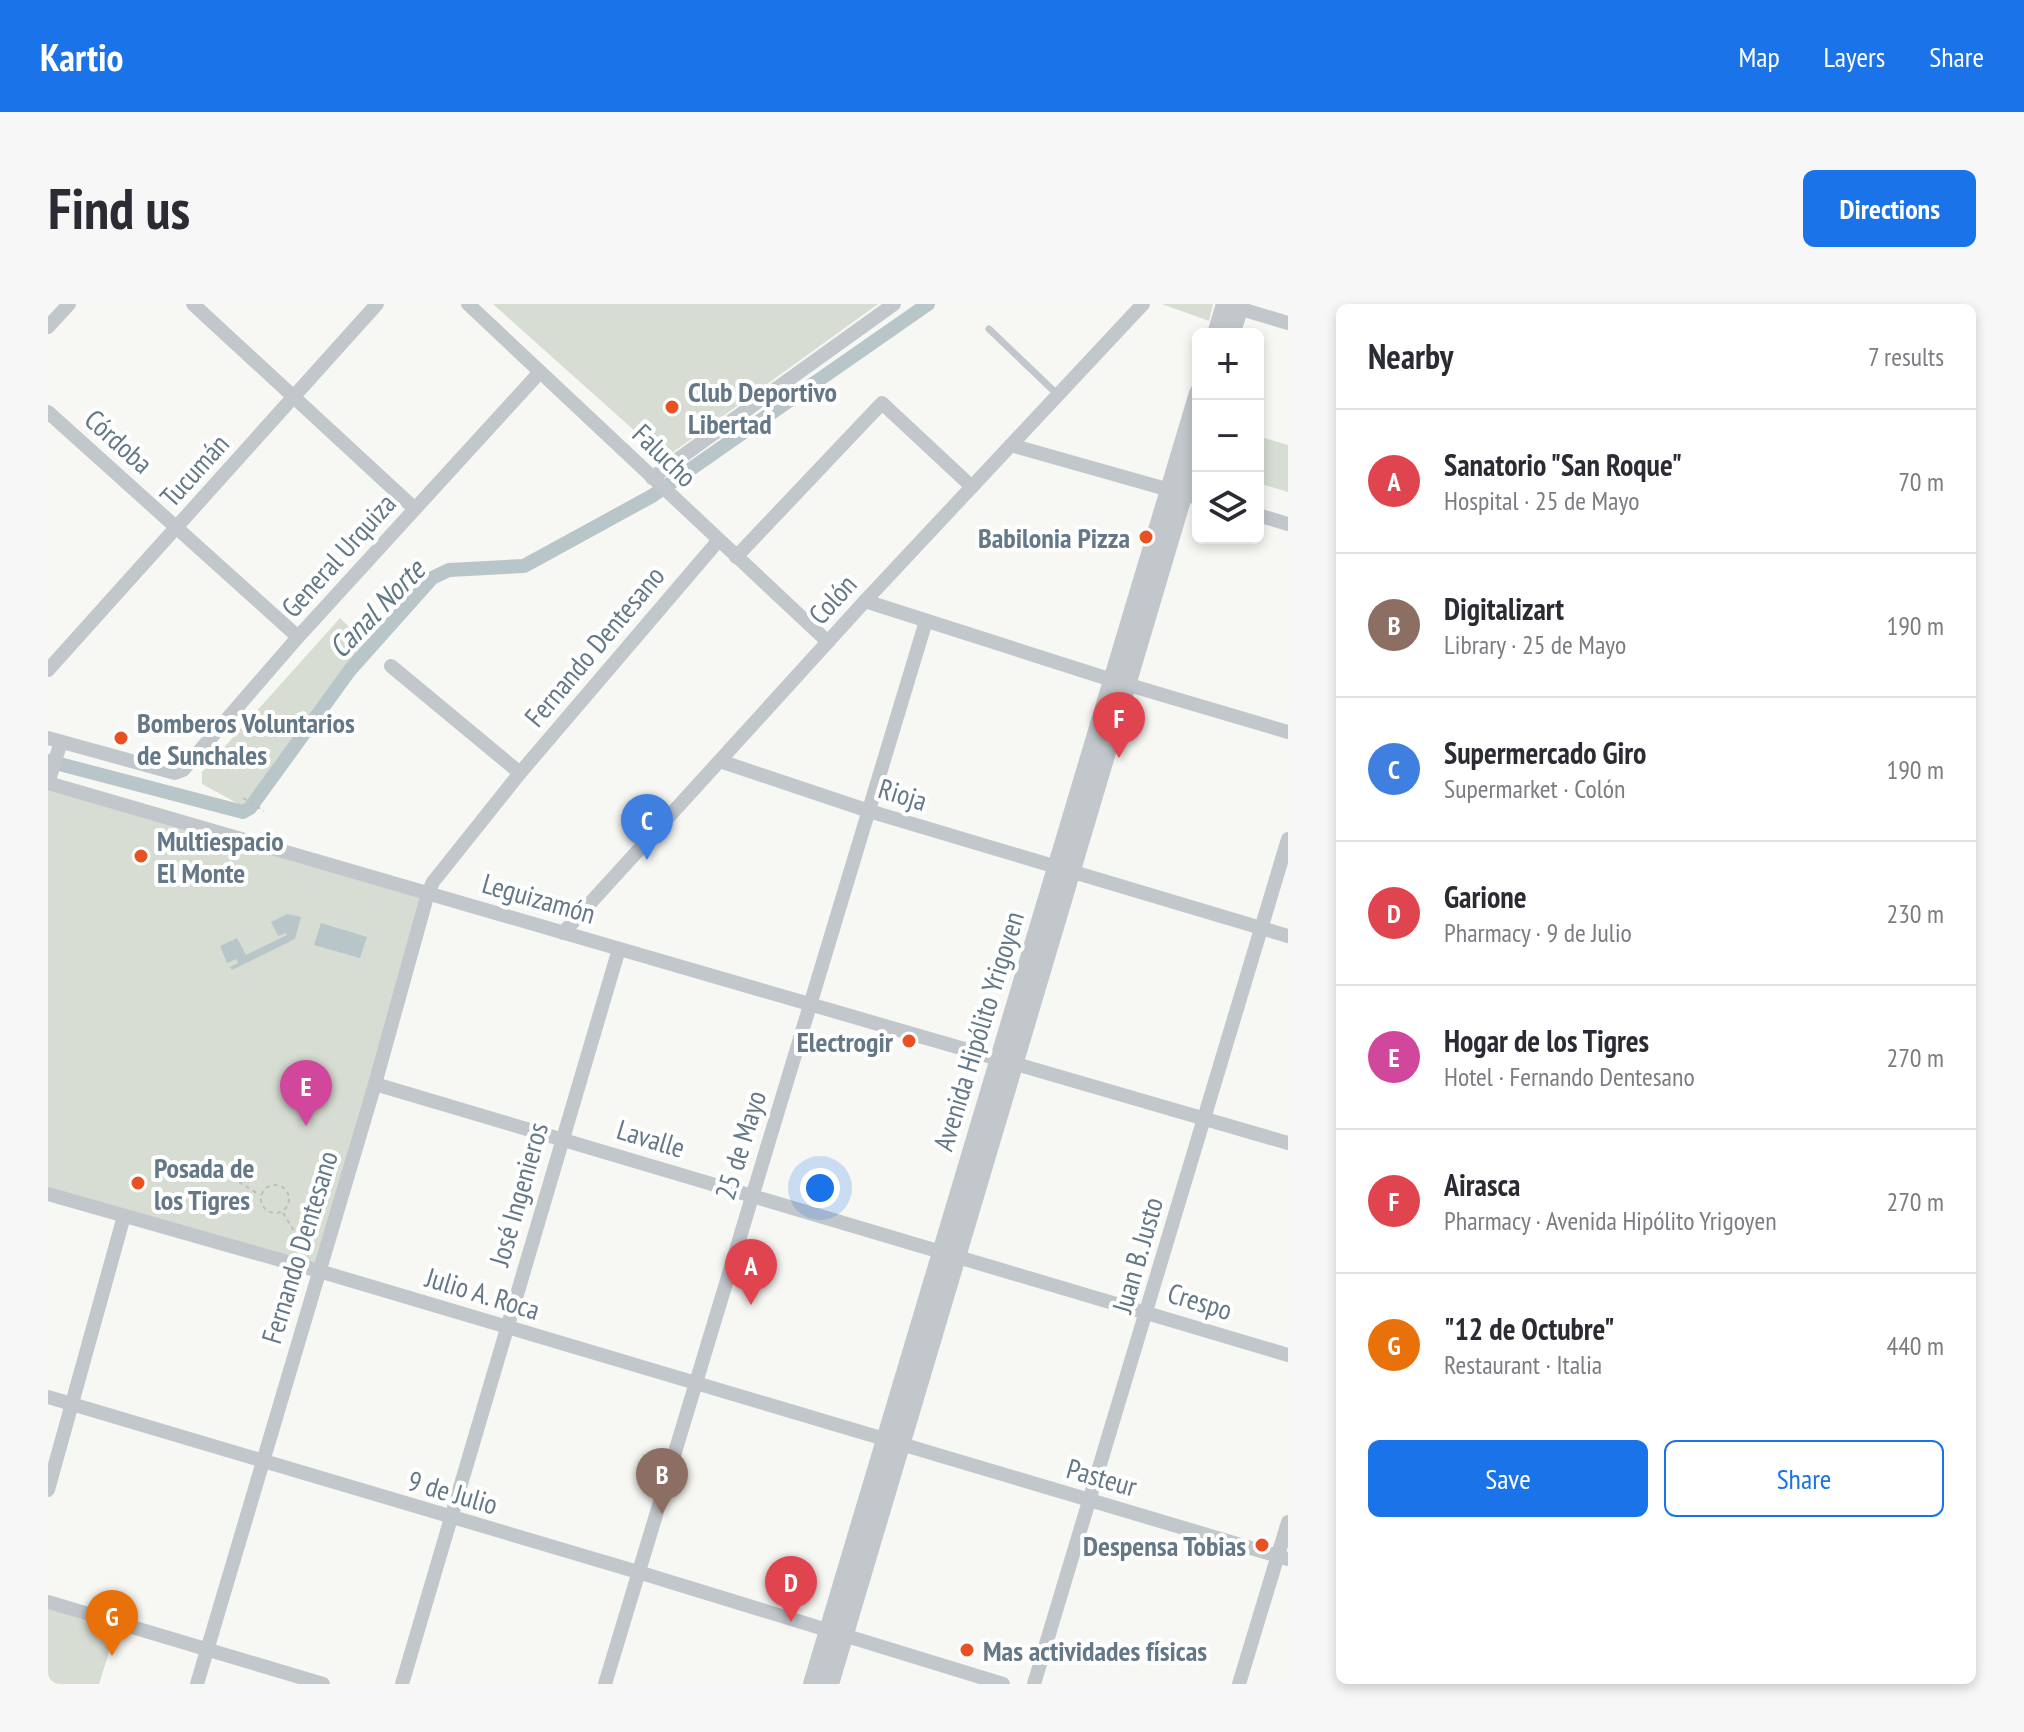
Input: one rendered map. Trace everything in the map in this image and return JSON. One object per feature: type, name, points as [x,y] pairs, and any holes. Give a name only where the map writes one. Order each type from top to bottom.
[{"type":"street","points":[[48,327],[69,304]]},
{"type":"street","points":[[193,304],[415,509]]},
{"type":"street","name":"Tucumán","points":[[50,663],[177,528],[377,304]]},
{"type":"street","name":"Falucho","points":[[468,304],[828,642]]},
{"type":"street","points":[[652,478],[875,309],[894,304]]},
{"type":"street","name":"Colón","points":[[563,933],[865,601],[1143,304]]},
{"type":"street","points":[[1232,305],[1288,323]]},
{"type":"street","points":[[1219,328],[1232,305]]},
{"type":"street","points":[[1231,328],[1232,305]]},
{"type":"street","name":"General Urquiza","points":[[55,740],[175,773],[183,770],[298,637],[540,372]]},
{"type":"street","name":"Avenida Hipólito Yrigoyen","points":[[1184,493],[1197,400]]},
{"type":"street","points":[[736,557],[882,403],[972,487]]},
{"type":"street","name":"Córdoba","points":[[48,412],[298,637]]},
{"type":"street","points":[[1011,445],[1184,493]]},
{"type":"street","name":"Avenida Hipólito Yrigoyen","points":[[812,1684],[836,1633],[1120,683],[1192,466]]},
{"type":"street","points":[[1264,517],[1288,524]]},
{"type":"street","name":"Fernando Dentesano","points":[[197,1684],[433,882],[520,773],[718,541]]},
{"type":"street","points":[[865,601],[1120,683],[1288,732]]},
{"type":"street","name":"25 de Mayo","points":[[605,1684],[926,621]]},
{"type":"street","points":[[391,666],[520,773]]},
{"type":"street","points":[[48,783],[55,740]]},
{"type":"street","name":"Rioja","points":[[720,761],[869,811],[1288,936]]},
{"type":"street","name":"Leguizamón","points":[[48,783],[1288,1143]]},
{"type":"street","name":"Juan B. Justo","points":[[1034,1684],[1288,839]]},
{"type":"street","name":"José Ingenieros","points":[[402,1684],[619,949]]},
{"type":"street","name":"Lavalle","points":[[375,1084],[949,1256]]},
{"type":"street","name":"Julio A. Roca","points":[[48,1194],[894,1442]]},
{"type":"street","points":[[48,1490],[124,1216]]},
{"type":"street","name":"Crespo","points":[[949,1256],[1288,1355]]},
{"type":"street","name":"9 de Julio","points":[[48,1397],[1003,1684]]},
{"type":"street","name":"Pasteur","points":[[894,1442],[1283,1557]]},
{"type":"street","points":[[1239,1684],[1283,1557],[1288,1522]]},
{"type":"street","points":[[48,1602],[323,1684]]},
{"type":"street","name":"Avenida Hipólito Yrigoyen","points":[[830,1684],[836,1633]]},
{"type":"lane","points":[[989,329],[1059,396]]},
{"type":"path","points":[[243,798],[264,811]]},
{"type":"path","points":[[239,1182],[261,1195],[264,1208],[276,1214],[282,1212],[289,1200],[284,1188],[271,1186],[261,1195]]},
{"type":"path","points":[[282,1212],[319,1271]]},
{"type":"shaded area","name":"Club Deportivo Libertad","points":[[493,304],[878,304],[665,458]]},
{"type":"shaded area","points":[[1162,304],[1213,304],[1209,321]]},
{"type":"shaded area","points":[[1264,438],[1288,445],[1288,492],[1264,485]]},
{"type":"shaded area","points":[[340,618],[366,643],[246,808],[202,784],[202,772]]},
{"type":"shaded area","points":[[48,783],[428,893],[319,1271],[48,1194]]},
{"type":"shaded area","points":[[287,914],[301,917],[295,939],[232,970],[230,967],[238,963],[236,959],[227,963],[220,946],[237,938],[246,955],[287,935],[278,936],[271,922]]},
{"type":"shaded area","points":[[321,923],[367,937],[360,958],[314,945]]},
{"type":"shaded area","points":[[48,1609],[116,1630],[99,1684],[48,1684]]},
{"type":"waterway","name":"Canal Norte","points":[[48,761],[243,812],[250,808],[350,670],[432,578],[449,570],[524,566],[652,496],[928,304]]},
{"type":"place","name":"Club Deportivo Libertad","points":[[672,407]]},
{"type":"place","name":"Babilonia Pizza","points":[[1146,537]]},
{"type":"place","name":"Bomberos Voluntarios de Sunchales","points":[[121,738]]},
{"type":"place","name":"Airasca","points":[[1119,758]]},
{"type":"place","name":"Multiespacio El Monte","points":[[141,856]]},
{"type":"place","name":"Supermercado Giro","points":[[647,860]]},
{"type":"place","name":"Electrogir","points":[[909,1041]]},
{"type":"place","name":"Hogar de los Tigres","points":[[306,1126]]},
{"type":"place","name":"Posada de los Tigres","points":[[138,1183]]},
{"type":"place","name":"Sanatorio \"San Roque\"","points":[[751,1305]]},
{"type":"place","name":"Digitalizart","points":[[662,1514]]},
{"type":"place","name":"Despensa Tobias","points":[[1262,1545]]},
{"type":"place","name":"Garione","points":[[791,1622]]},
{"type":"place","name":"Mas actividades físicas","points":[[967,1650]]},
{"type":"place","name":"\"12 de Octubre\"","points":[[112,1656]]}]
